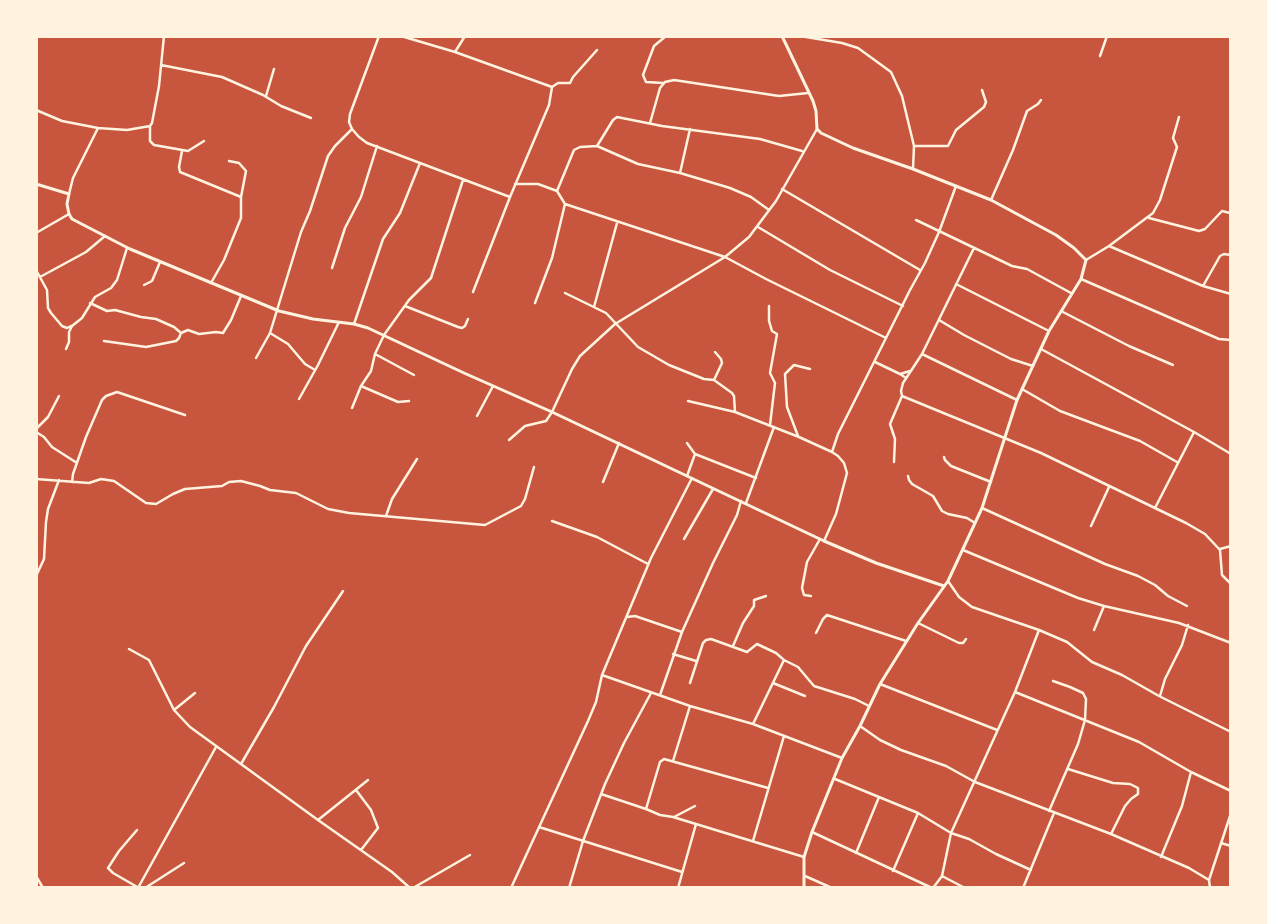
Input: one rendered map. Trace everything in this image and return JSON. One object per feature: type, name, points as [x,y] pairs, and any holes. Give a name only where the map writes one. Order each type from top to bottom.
[{"type":"street","points":[[164,36],[159,86],[150,126],[151,144],[190,151],[204,141]]},
{"type":"street","points":[[379,36],[350,114],[349,122],[352,129],[359,137],[377,146],[510,197]]},
{"type":"street","points":[[401,36],[455,52],[552,87],[558,84],[570,83],[597,50]]},
{"type":"street","points":[[455,52],[464,36]]},
{"type":"street","points":[[666,36],[654,46],[643,75],[646,82],[663,83],[674,80],[779,96],[808,93]]},
{"type":"street","points":[[509,440],[525,426],[546,421],[580,356],[615,324],[725,257],[758,227],[817,129],[816,111],[782,36]]},
{"type":"street","points":[[800,36],[842,43],[858,48],[891,72],[902,96],[914,146],[913,169]]},
{"type":"street","points":[[1100,56],[1107,36]]},
{"type":"street","points":[[160,65],[222,77],[266,96],[281,106],[311,118]]},
{"type":"street","points":[[266,96],[274,69]]},
{"type":"street","points":[[650,123],[663,83]]},
{"type":"street","points":[[473,292],[515,184],[549,105],[552,87]]},
{"type":"street","points":[[914,146],[948,146],[956,130],[984,107],[986,102],[982,90]]},
{"type":"street","points":[[991,200],[1013,150],[1027,111],[1041,100]]},
{"type":"street","points":[[36,110],[62,121],[98,128],[127,130],[150,126]]},
{"type":"street","points":[[597,146],[616,117],[662,126],[760,139],[802,152]]},
{"type":"street","points":[[804,888],[804,857],[842,758],[880,684],[906,641],[948,581],[982,508],[1017,400],[1041,349],[1081,279],[1086,260],[1149,218],[1153,213],[1160,200],[1177,147],[1173,138],[1180,117]]},
{"type":"street","points":[[98,128],[76,172],[69,194],[67,204],[69,214],[74,221],[127,248],[210,284],[277,310],[305,318],[365,326],[619,443],[822,540],[876,563],[944,586]]},
{"type":"street","points":[[256,358],[270,333],[301,232],[328,156],[352,129]]},
{"type":"street","points":[[680,173],[690,129]]},
{"type":"street","points":[[817,129],[830,138],[854,148],[991,200],[1056,235],[1074,248],[1086,260]]},
{"type":"street","points":[[332,268],[345,228],[361,197],[377,146]]},
{"type":"street","points":[[558,192],[574,150],[580,147],[597,146],[638,164],[680,173],[730,188],[751,197],[769,210]]},
{"type":"street","points":[[182,151],[180,172],[240,197]]},
{"type":"street","points":[[210,284],[224,260],[241,218],[240,197],[246,171],[239,164],[229,161]]},
{"type":"street","points":[[354,324],[384,239],[400,213],[420,163]]},
{"type":"street","points":[[352,408],[361,386],[371,372],[375,354],[384,335],[416,292],[427,284],[431,278],[463,180]]},
{"type":"street","points":[[36,184],[69,194]]},
{"type":"street","points":[[515,184],[538,184],[558,192],[565,204],[617,223],[671,238],[725,257],[766,280],[886,338]]},
{"type":"street","points":[[832,452],[838,434],[939,232],[956,186]]},
{"type":"street","points":[[782,189],[920,270]]},
{"type":"street","points":[[535,303],[552,258],[565,204]]},
{"type":"street","points":[[1149,218],[1199,231],[1205,228],[1222,211],[1230,212]]},
{"type":"street","points":[[36,233],[69,214]]},
{"type":"street","points":[[916,220],[1012,266],[1027,269],[1071,294]]},
{"type":"street","points":[[594,307],[617,223]]},
{"type":"street","points":[[758,227],[830,270],[903,306]]},
{"type":"street","points":[[40,277],[86,252],[105,236]]},
{"type":"street","points":[[1108,246],[1203,286],[1231,294]]},
{"type":"street","points":[[36,270],[48,293],[48,308],[62,326],[67,328],[82,318],[95,297],[111,288],[117,280],[127,248]]},
{"type":"street","points":[[894,462],[896,438],[890,422],[902,396],[901,391],[906,378],[922,354],[974,248]]},
{"type":"street","points":[[1203,286],[1220,256],[1224,254],[1231,255]]},
{"type":"street","points":[[144,285],[152,281],[160,262]]},
{"type":"street","points":[[1081,279],[1219,339],[1231,340]]},
{"type":"street","points":[[956,284],[1050,331]]},
{"type":"street","points":[[566,293],[606,313],[638,347],[646,352],[704,379],[714,380],[732,393],[736,412]]},
{"type":"street","points":[[180,333],[188,330],[199,334],[224,333],[241,296]]},
{"type":"street","points":[[90,303],[107,311],[115,310],[156,319],[174,327],[180,333]]},
{"type":"street","points":[[405,306],[462,328],[468,319]]},
{"type":"street","points":[[769,306],[769,321],[772,331],[777,334],[770,373],[775,383],[770,425]]},
{"type":"street","points":[[1061,311],[1173,366]]},
{"type":"street","points":[[938,320],[1011,359],[1033,366]]},
{"type":"street","points":[[299,399],[338,322]]},
{"type":"street","points":[[66,349],[69,342],[68,335],[72,326]]},
{"type":"street","points":[[104,341],[152,346],[176,340],[179,338],[180,333]]},
{"type":"street","points":[[270,333],[288,344],[305,364],[315,370]]},
{"type":"street","points":[[1041,349],[1230,453]]},
{"type":"street","points":[[714,380],[722,363],[715,352]]},
{"type":"street","points":[[375,354],[414,375]]},
{"type":"street","points":[[922,354],[1017,400]]},
{"type":"street","points":[[875,362],[906,378]]},
{"type":"street","points":[[799,437],[788,407],[785,374],[794,365],[810,369]]},
{"type":"street","points":[[900,374],[911,370]]},
{"type":"street","points":[[477,416],[493,385]]},
{"type":"street","points":[[361,386],[398,402],[409,401]]},
{"type":"street","points":[[1022,389],[1060,411],[1140,441],[1177,462]]},
{"type":"street","points":[[72,482],[77,463],[102,400],[111,393],[117,392],[185,415]]},
{"type":"street","points":[[59,396],[48,417],[36,430],[52,447],[77,463]]},
{"type":"street","points":[[902,396],[1041,453],[1186,522],[1205,534],[1220,550],[1222,575],[1231,584]]},
{"type":"street","points":[[688,400],[736,412],[770,425],[832,452],[844,463],[846,472],[836,514],[808,562],[802,588],[804,595],[811,596]]},
{"type":"street","points":[[746,503],[774,427]]},
{"type":"street","points":[[1155,508],[1194,432]]},
{"type":"street","points":[[603,482],[619,443]]},
{"type":"street","points":[[687,443],[695,454],[756,478]]},
{"type":"street","points":[[687,476],[695,454]]},
{"type":"street","points":[[944,457],[950,466],[991,482]]},
{"type":"street","points":[[386,516],[392,499],[418,459]]},
{"type":"street","points":[[36,480],[89,483],[101,480],[114,481],[146,503],[156,504],[172,494],[185,489],[222,486],[229,482],[241,481],[270,490],[296,493],[328,509],[338,511],[485,525],[520,506],[534,467]]},
{"type":"street","points":[[908,476],[908,480],[912,484],[934,497],[942,511],[967,518],[975,523]]},
{"type":"street","points":[[511,888],[588,721],[596,702],[602,674],[628,617],[649,564],[692,478]]},
{"type":"street","points":[[36,576],[44,559],[46,522],[59,480]]},
{"type":"street","points":[[1091,526],[1109,487]]},
{"type":"street","points":[[684,539],[713,489]]},
{"type":"street","points":[[660,695],[682,632],[737,515],[741,501]]},
{"type":"street","points":[[982,508],[1105,564],[1138,576],[1187,606]]},
{"type":"street","points":[[552,521],[597,537],[649,564]]},
{"type":"street","points":[[1220,550],[1231,546]]},
{"type":"street","points":[[963,550],[1078,598],[1104,606],[1188,625],[1231,643]]},
{"type":"street","points":[[948,581],[959,597],[972,607],[1039,630],[1067,642],[1087,659],[1131,679],[1231,732]]},
{"type":"street","points":[[241,764],[306,646],[343,591]]},
{"type":"street","points":[[733,646],[743,623],[754,606],[754,600],[766,596]]},
{"type":"street","points":[[1094,630],[1104,606]]},
{"type":"street","points":[[816,633],[823,618],[827,615],[906,641]]},
{"type":"street","points":[[628,617],[635,616],[682,632]]},
{"type":"street","points":[[918,623],[959,644],[963,643],[966,639]]},
{"type":"street","points":[[1160,696],[1164,679],[1182,644],[1188,625]]},
{"type":"street","points":[[812,832],[932,888],[942,876],[951,833],[1015,692],[1039,630]]},
{"type":"street","points":[[690,683],[702,643],[706,640],[711,639],[747,652],[757,644],[798,667],[814,686],[869,706]]},
{"type":"street","points":[[129,648],[150,662],[174,710],[190,727],[412,888],[470,855]]},
{"type":"street","points":[[673,654],[696,661]]},
{"type":"street","points":[[753,724],[784,660]]},
{"type":"street","points":[[602,674],[690,706],[753,724],[842,758]]},
{"type":"street","points":[[1049,811],[1078,744],[1085,720],[1085,695],[1070,686],[1052,681]]},
{"type":"street","points":[[773,683],[806,696]]},
{"type":"street","points":[[880,684],[997,730]]},
{"type":"street","points":[[1015,692],[1139,742],[1191,772],[1231,792]]},
{"type":"street","points":[[174,710],[195,693]]},
{"type":"street","points":[[569,888],[582,841],[601,794],[624,743],[651,693]]},
{"type":"street","points":[[673,761],[690,706]]},
{"type":"street","points":[[860,726],[880,740],[901,750],[946,766],[975,782],[1112,834],[1161,857],[1190,868],[1210,880]]},
{"type":"street","points":[[753,841],[784,736]]},
{"type":"street","points":[[138,830],[119,850],[108,868],[111,872],[139,888],[216,747]]},
{"type":"street","points":[[646,809],[660,761],[664,759],[768,788]]},
{"type":"street","points":[[1068,769],[1113,783],[1130,784],[1138,788],[1138,794],[1125,806],[1112,834]]},
{"type":"street","points":[[1161,857],[1182,806],[1191,772]]},
{"type":"street","points":[[835,779],[918,813],[951,833],[969,839],[1031,870]]},
{"type":"street","points":[[318,820],[368,780]]},
{"type":"street","points":[[356,790],[371,810],[378,828],[361,850]]},
{"type":"street","points":[[601,794],[660,815],[673,817],[804,857]]},
{"type":"street","points":[[856,853],[879,797]]},
{"type":"street","points":[[673,817],[695,806]]},
{"type":"street","points":[[893,871],[918,813]]},
{"type":"street","points":[[1024,888],[1054,813]]},
{"type":"street","points":[[1210,888],[1210,880],[1231,813]]},
{"type":"street","points":[[678,888],[696,824]]},
{"type":"street","points":[[539,827],[682,872]]},
{"type":"street","points":[[1221,843],[1231,846]]},
{"type":"street","points":[[145,888],[184,863]]},
{"type":"street","points":[[36,876],[43,888]]},
{"type":"street","points":[[805,876],[832,888]]},
{"type":"street","points":[[942,876],[965,888]]}]
